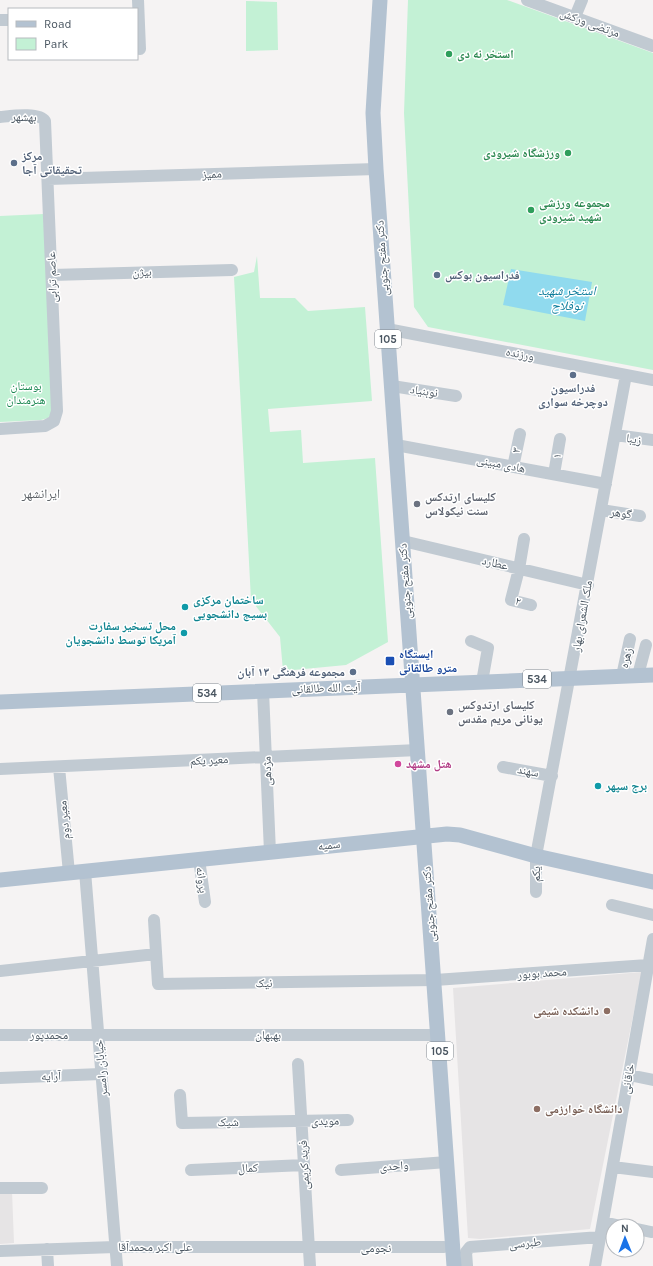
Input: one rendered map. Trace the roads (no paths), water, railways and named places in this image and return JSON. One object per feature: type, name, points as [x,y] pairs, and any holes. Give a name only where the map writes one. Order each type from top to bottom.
[{"type":"main road","name":"دکتر مفتح جنوبی","points":[[380,0],[373,113],[376,169],[439,1035],[454,1266]]},
{"type":"main road","name":"آیت الله طالقانی","points":[[0,702],[646,675]]},
{"type":"main road","name":"سمیه","points":[[0,880],[424,835],[460,835],[536,856],[653,882]]},
{"type":"main road","name":"دکتر مفتح جنوبی","points":[[445,1266],[443,1190],[447,1162]]},
{"type":"street","points":[[138,0],[140,49]]},
{"type":"street","name":"مرتضی ورکش","points":[[527,0],[653,46]]},
{"type":"street","points":[[575,17],[582,0]]},
{"type":"street","name":"بهشهر","points":[[0,117],[35,115],[42,117],[45,121]]},
{"type":"street","name":"عاصم ترابی","points":[[0,428],[45,426],[54,421],[57,414],[45,121]]},
{"type":"street","name":"ممیز","points":[[48,179],[376,169]]},
{"type":"street","name":"بیژن","points":[[52,275],[232,270]]},
{"type":"street","name":"ورزنده","points":[[387,329],[653,380]]},
{"type":"street","name":"ملک الشعرای بهار","points":[[536,856],[588,586],[626,375]]},
{"type":"street","name":"نوبنیاد","points":[[392,386],[456,396]]},
{"type":"street","name":"۳","points":[[513,467],[520,434]]},
{"type":"street","name":"زیبا","points":[[615,435],[653,440]]},
{"type":"street","name":"۱","points":[[554,474],[560,439]]},
{"type":"street","name":"هادی مبینی","points":[[396,445],[606,484]]},
{"type":"street","name":"گوهر","points":[[601,510],[640,516]]},
{"type":"street","points":[[519,569],[524,538]]},
{"type":"street","name":"عطارد","points":[[403,541],[588,586]]},
{"type":"street","name":"۲","points":[[519,569],[510,600],[531,606]]},
{"type":"street","name":"زهره","points":[[622,676],[630,640]]},
{"type":"street","points":[[471,641],[488,648],[482,682]]},
{"type":"street","points":[[646,645],[646,675]]},
{"type":"street","name":"مژدهی","points":[[263,691],[270,852]]},
{"type":"street","name":"معیر یکم","points":[[0,770],[418,750]]},
{"type":"street","name":"معیر دوم","points":[[60,767],[69,873]]},
{"type":"street","name":"سهند","points":[[503,767],[552,776]]},
{"type":"street","name":"یکم","points":[[536,856],[536,892]]},
{"type":"street","name":"پروانه","points":[[199,859],[205,902]]},
{"type":"street","name":"خیابان رامسر","points":[[85,871],[117,1266]]},
{"type":"street","points":[[612,905],[653,915]]},
{"type":"street","name":"نیک","points":[[154,920],[158,984],[435,980]]},
{"type":"street","name":"خاقانی","points":[[595,1266],[653,939]]},
{"type":"street","points":[[0,971],[156,954]]},
{"type":"street","name":"محمد بوبور","points":[[435,980],[648,965]]},
{"type":"street","name":"محمدپور","points":[[0,1035],[98,1035]]},
{"type":"street","name":"بهبهان","points":[[98,1035],[439,1035]]},
{"type":"street","name":"فرید کریمی","points":[[298,1064],[310,1266]]},
{"type":"street","name":"آرایه","points":[[0,1078],[101,1074]]},
{"type":"street","points":[[629,1075],[653,1080]]},
{"type":"street","name":"شیک","points":[[180,1095],[182,1123],[302,1121]]},
{"type":"street","name":"مویدی","points":[[302,1121],[348,1120]]},
{"type":"street","name":"واحدی","points":[[341,1170],[447,1162]]},
{"type":"street","name":"کمال","points":[[191,1170],[304,1166]]},
{"type":"street","points":[[613,1167],[653,1172]]},
{"type":"street","points":[[0,1188],[42,1188]]},
{"type":"street","points":[[645,1231],[651,1232]]},
{"type":"street","name":"طبرسی","points":[[467,1266],[467,1250],[471,1247],[600,1236]]},
{"type":"street","name":"علی اکبر محمدآقا","points":[[0,1251],[115,1247],[309,1248]]},
{"type":"street","name":"نجومی","points":[[309,1248],[444,1247]]},
{"type":"street","points":[[47,1249],[48,1266]]},
{"type":"water","name":"استخر شهید نوفلاح","points":[[511,269],[592,282],[585,321],[503,305]]},
{"type":"place","name":"استخر نه دی","points":[[449,54]]},
{"type":"place","name":"ورزشگاه شیرودی","points":[[568,153]]},
{"type":"place","name":"مرکز تحقیقاتی آجا","points":[[14,163]]},
{"type":"place","name":"مجموعه ورزشی شهید شیرودی","points":[[531,210]]},
{"type":"place","name":"فدراسیون بوکس","points":[[437,275]]},
{"type":"place","name":"فدراسیون دوچرخه سواری","points":[[573,375]]},
{"type":"place","name":"کلیسای ارتدکس سنت نیکولاس","points":[[417,504]]},
{"type":"place","name":"ساختمان مرکزی بسیج دانشجویی","points":[[185,607]]},
{"type":"place","name":"محل تسخیر سفارت آمریکا توسط دانشجویان","points":[[184,633]]},
{"type":"place","name":"ایستگاه مترو طالقانی","points":[[390,661]]},
{"type":"place","name":"مجموعه فرهنگی ۱۳ آبان","points":[[353,672]]},
{"type":"place","name":"کلیسای ارتدوکس یونانی مریم مقدس","points":[[450,712]]},
{"type":"place","name":"هتل مشهد","points":[[398,764]]},
{"type":"place","name":"برج سپهر","points":[[598,786]]},
{"type":"place","name":"دانشکده شیمی","points":[[607,1011]]},
{"type":"place","name":"دانشگاه خوارزمی","points":[[537,1109]]},
{"type":"district","name":"ایرانشهر","points":[[41,493]]},
{"type":"park label","name":"بوستان هنرمندان","points":[[26,393]]}]
